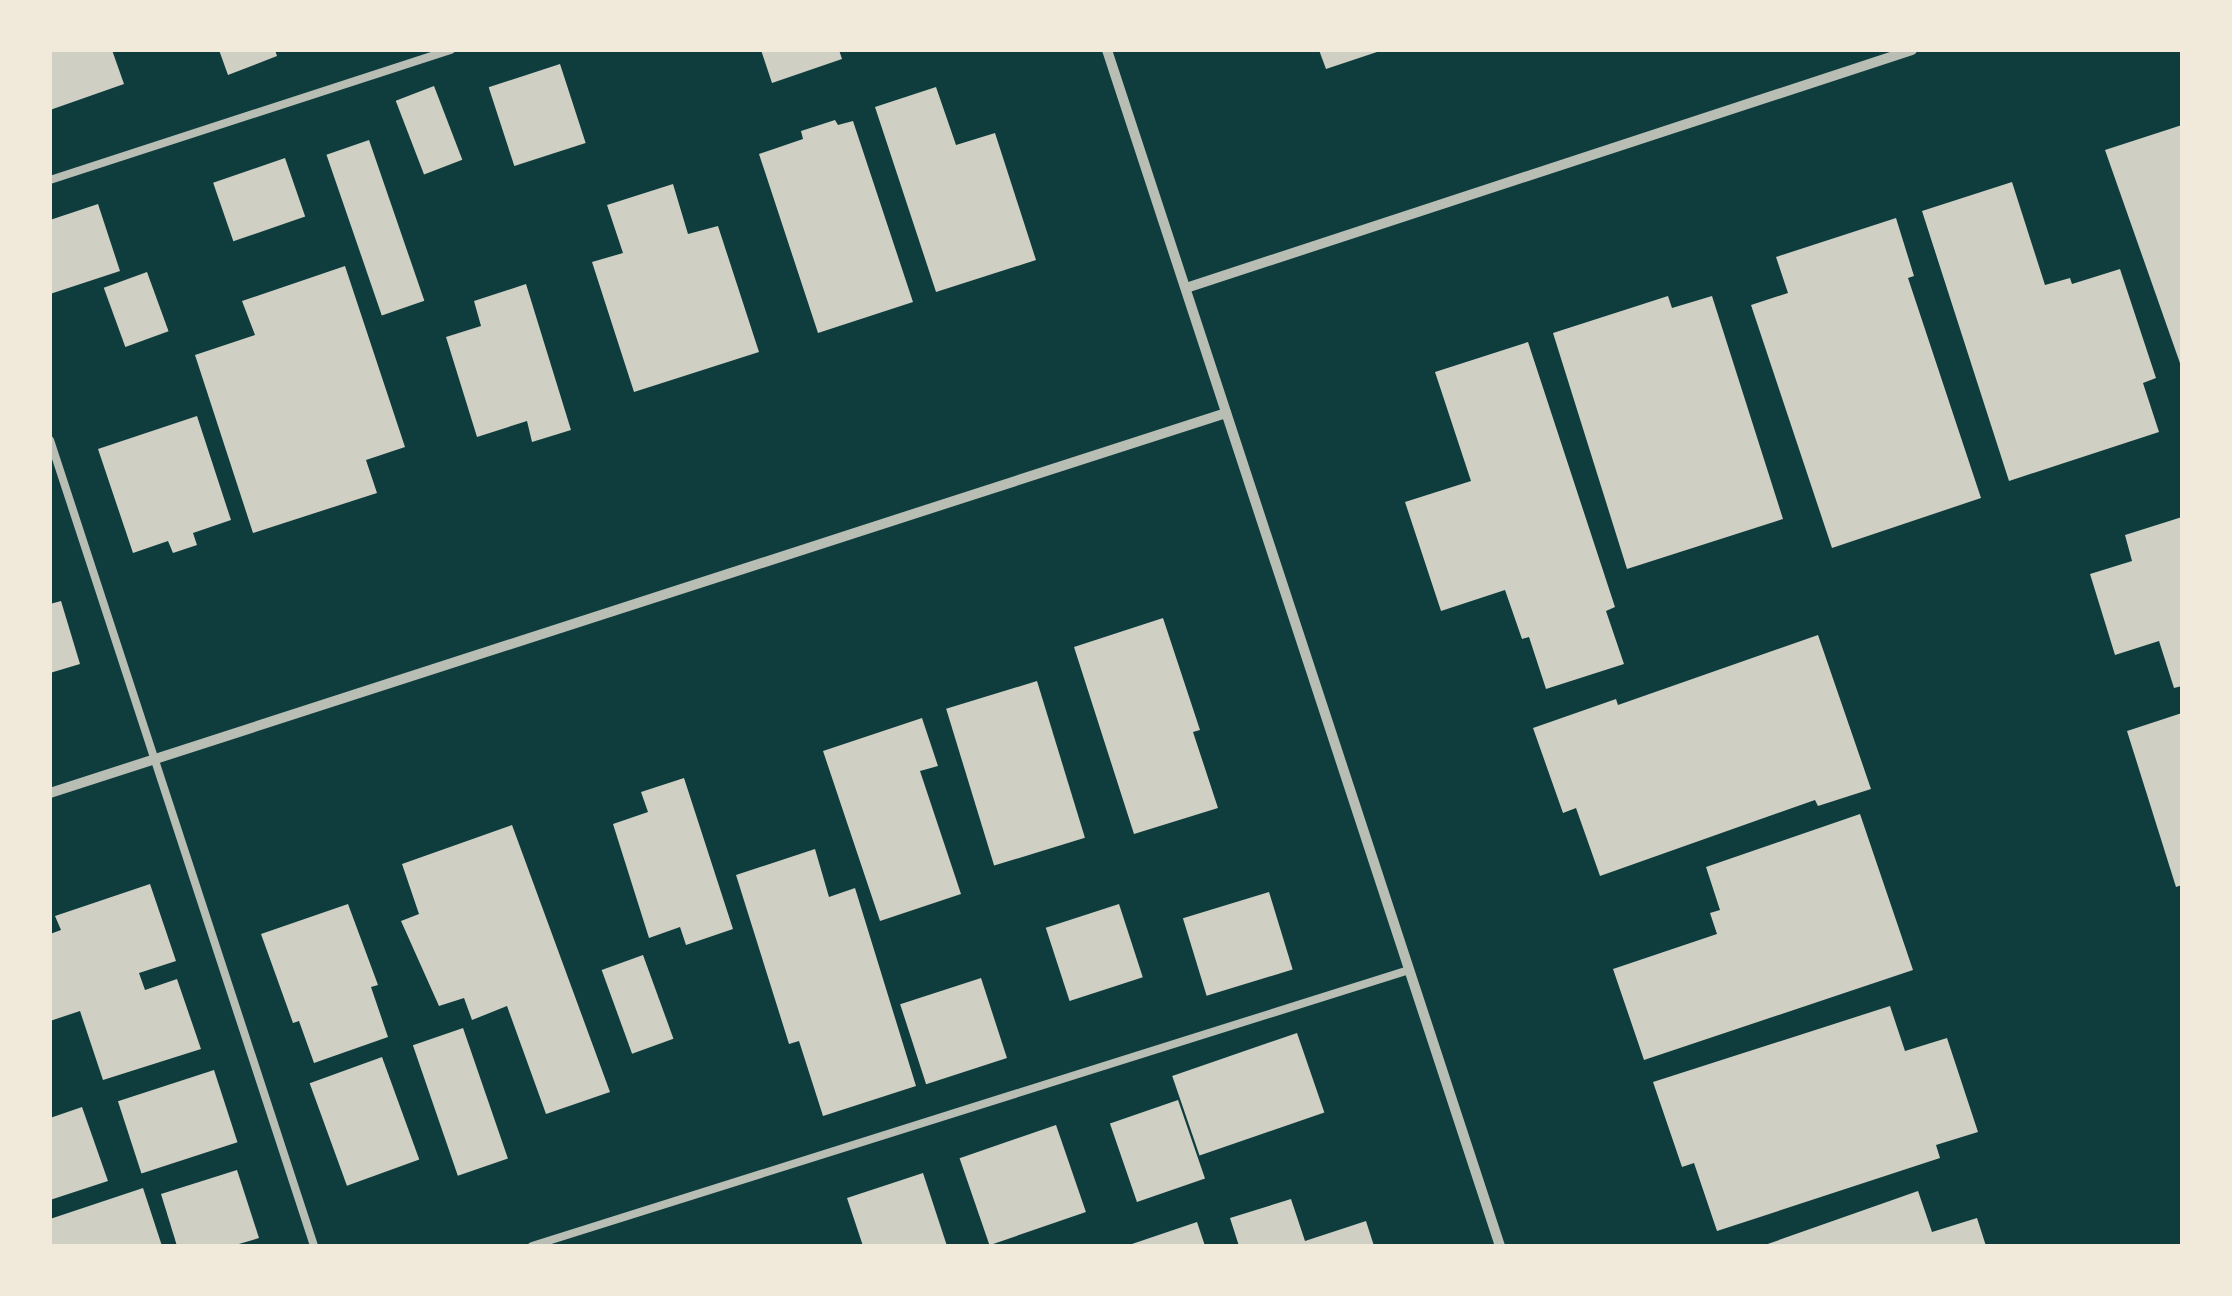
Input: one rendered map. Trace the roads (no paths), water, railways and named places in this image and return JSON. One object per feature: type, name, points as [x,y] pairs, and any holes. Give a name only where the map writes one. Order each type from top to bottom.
[{"type":"street","points":[[1108,50],[1500,1246]]},
{"type":"street","points":[[1186,288],[1912,50]]},
{"type":"street","points":[[50,793],[1226,414]]},
{"type":"lane","points":[[50,180],[451,50]]},
{"type":"lane","points":[[50,440],[314,1246]]},
{"type":"lane","points":[[532,1246],[1409,970]]}]
